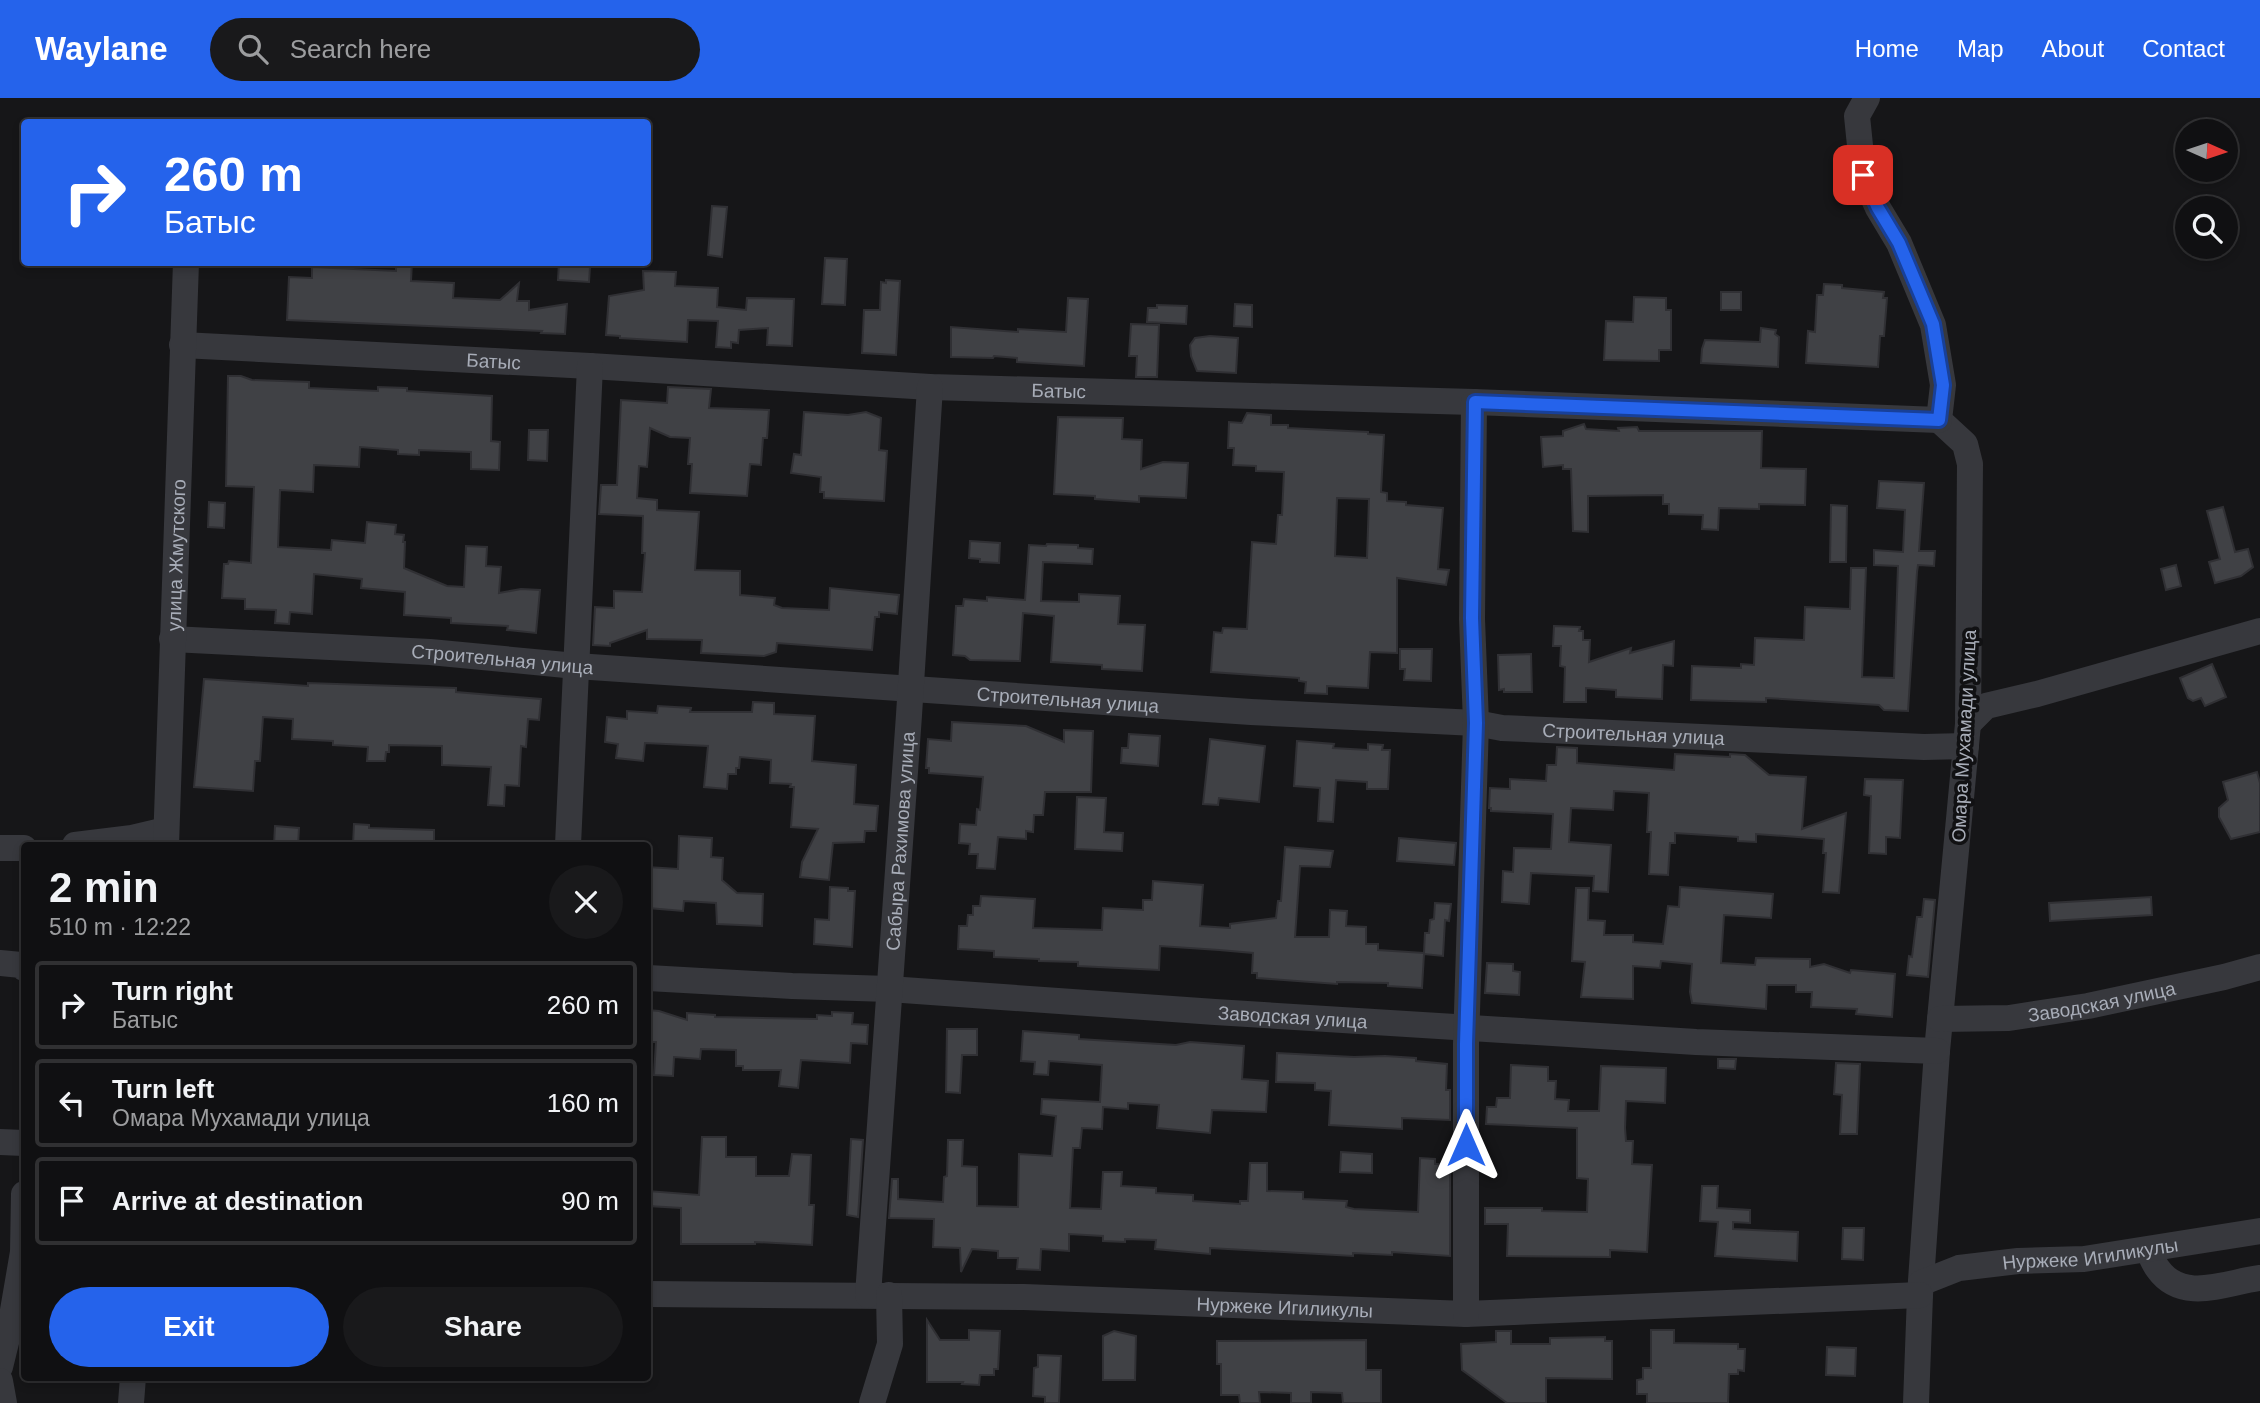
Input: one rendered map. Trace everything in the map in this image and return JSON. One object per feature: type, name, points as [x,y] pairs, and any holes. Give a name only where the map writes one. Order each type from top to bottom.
[{"type":"street","points":[[1867,98],[1857,116],[1863,175],[1878,208],[1899,243],[1933,324],[1943,385],[1939,420]]},
{"type":"street","name":"улица Жмутского","points":[[166,838],[186,266]]},
{"type":"street","name":"Батыс","points":[[182,345],[930,387],[1475,402],[1939,420]]},
{"type":"street","points":[[568,842],[590,366]]},
{"type":"street","name":"Сабыра Рахимова улица","points":[[872,1403],[890,1344],[879,1295],[889,989],[930,387]]},
{"type":"street","points":[[1466,1314],[1466,1044],[1476,723],[1472,618],[1475,402]]},
{"type":"street","name":"Омара Мухамади улица","points":[[1916,1403],[1937,1051],[1967,735],[1970,464],[1965,444],[1939,420]]},
{"type":"street","points":[[1967,735],[1986,706],[2038,694],[2260,631]]},
{"type":"street","name":"Строительная улица","points":[[172,639],[430,652],[576,666],[1355,718],[1476,723],[1516,728],[1910,746],[1967,735]]},
{"type":"street","points":[[99,842],[166,838]]},
{"type":"street","points":[[0,848],[21,848]]},
{"type":"street","points":[[0,963],[21,965]]},
{"type":"street","name":"Заводская улица","points":[[1940,1019],[2009,1017],[2088,1006],[2260,967]]},
{"type":"street","name":"Заводская улица","points":[[651,978],[889,989],[1696,1042],[1937,1051]]},
{"type":"street","points":[[0,1142],[21,1143]]},
{"type":"street","name":"Нуржеке Игиликулы","points":[[651,1294],[1024,1297],[1466,1314],[1624,1306],[1769,1303],[1921,1289],[1959,1268],[2018,1261],[2084,1259],[2260,1231]]},
{"type":"street","points":[[2148,1250],[2159,1271],[2177,1285],[2199,1290],[2260,1278]]},
{"type":"street","points":[[0,1367],[9,1276],[21,1255]]},
{"type":"street","points":[[0,1381],[4,1403]]},
{"type":"street","points":[[131,1403],[134,1381]]},
{"type":"building","points":[[712,206],[727,207],[722,257],[708,255]]},
{"type":"building","points":[[825,258],[847,259],[845,305],[822,304]]},
{"type":"building","points":[[396,266],[412,266],[411,281],[454,283],[453,298],[500,300],[519,283],[517,301],[529,301],[529,310],[567,304],[565,334],[287,320],[289,277],[312,278],[312,267],[396,271]]},
{"type":"building","points":[[559,266],[590,267],[589,282],[558,280]]},
{"type":"building","points":[[643,271],[676,272],[675,286],[718,288],[717,307],[746,310],[747,298],[794,299],[792,346],[767,345],[768,328],[739,330],[738,343],[731,342],[731,348],[716,347],[718,321],[688,320],[687,342],[606,335],[609,296],[644,290]]},
{"type":"building","points":[[886,280],[900,281],[896,355],[862,353],[864,310],[880,310],[881,282],[886,283]]},
{"type":"building","points":[[1824,284],[1884,292],[1883,298],[1887,298],[1884,336],[1880,336],[1878,367],[1806,363],[1808,331],[1815,332],[1817,295],[1823,295]]},
{"type":"building","points":[[1721,292],[1741,292],[1741,310],[1721,310]]},
{"type":"building","points":[[1634,297],[1666,298],[1666,310],[1671,310],[1671,350],[1659,350],[1659,361],[1604,360],[1606,321],[1633,322]]},
{"type":"building","points":[[1068,298],[1088,299],[1084,366],[1017,362],[1017,358],[994,356],[951,357],[951,327],[1066,332]]},
{"type":"building","points":[[1235,304],[1252,305],[1252,327],[1234,326]]},
{"type":"building","points":[[1157,305],[1187,306],[1186,324],[1147,322],[1148,308],[1157,308]]},
{"type":"building","points":[[1131,324],[1159,325],[1157,377],[1136,377],[1137,356],[1129,356]]},
{"type":"building","points":[[1761,328],[1776,330],[1775,334],[1779,337],[1778,367],[1701,363],[1705,340],[1760,342]]},
{"type":"building","points":[[1195,338],[1238,338],[1236,373],[1197,371],[1190,345]]},
{"type":"building","points":[[228,376],[241,376],[252,380],[309,382],[309,388],[378,391],[378,387],[407,388],[407,391],[492,396],[491,441],[500,442],[499,470],[471,469],[471,452],[419,450],[419,455],[398,454],[398,450],[360,447],[359,467],[314,465],[313,492],[280,490],[278,547],[331,550],[332,540],[365,543],[367,522],[396,525],[395,534],[404,535],[404,568],[447,586],[464,587],[466,546],[487,547],[486,566],[501,567],[499,593],[521,589],[540,590],[536,633],[507,630],[508,626],[451,623],[451,618],[404,615],[405,592],[361,588],[362,579],[314,574],[312,614],[290,612],[289,624],[275,623],[276,610],[245,609],[245,599],[222,598],[224,564],[229,561],[251,563],[254,487],[226,486]]},
{"type":"building","points":[[668,387],[711,389],[709,408],[769,410],[761,465],[750,464],[747,496],[690,493],[690,438],[670,437],[650,428],[647,467],[639,466],[637,498],[657,500],[657,510],[699,512],[695,570],[740,571],[740,595],[775,598],[774,605],[782,608],[829,610],[830,588],[899,595],[897,614],[879,612],[879,617],[875,617],[872,650],[777,643],[776,652],[764,656],[701,653],[702,640],[647,639],[647,630],[610,643],[610,646],[593,645],[595,607],[614,608],[614,591],[642,592],[645,553],[642,553],[643,516],[599,514],[601,485],[617,485],[621,400],[667,403]]},
{"type":"building","points":[[804,412],[848,415],[866,412],[881,418],[879,450],[887,451],[884,501],[824,498],[824,492],[820,492],[821,477],[791,473],[794,454],[801,455]]},
{"type":"building","points":[[1247,413],[1271,415],[1271,425],[1384,435],[1381,492],[1387,493],[1387,501],[1443,508],[1438,569],[1449,570],[1446,585],[1397,578],[1397,653],[1370,652],[1368,688],[1327,686],[1327,694],[1305,693],[1306,682],[1299,681],[1299,678],[1211,672],[1214,632],[1222,633],[1223,628],[1247,629],[1252,542],[1276,544],[1278,515],[1282,515],[1284,472],[1256,471],[1256,466],[1233,465],[1234,448],[1228,448],[1229,422],[1242,423]],"holes":[[[1337,498],[1369,499],[1367,558],[1335,556]]]},
{"type":"building","points":[[1058,417],[1123,418],[1122,439],[1142,440],[1141,469],[1163,462],[1188,463],[1186,498],[1139,496],[1139,502],[1054,494]]},
{"type":"building","points":[[1584,424],[1586,429],[1619,431],[1618,428],[1637,427],[1639,431],[1762,431],[1761,468],[1806,469],[1805,505],[1759,504],[1759,509],[1719,508],[1718,530],[1702,529],[1703,515],[1669,514],[1669,504],[1663,504],[1663,495],[1588,496],[1588,532],[1573,531],[1571,469],[1563,469],[1563,465],[1543,467],[1541,437],[1563,436],[1563,431]]},
{"type":"building","points":[[529,430],[548,430],[547,461],[528,460]]},
{"type":"building","points":[[1879,481],[1924,483],[1919,551],[1935,551],[1934,566],[1918,565],[1908,711],[1884,710],[1879,705],[1766,698],[1766,702],[1691,700],[1692,666],[1741,668],[1741,664],[1754,665],[1755,638],[1804,640],[1805,607],[1850,609],[1851,568],[1866,568],[1862,677],[1894,678],[1898,566],[1874,565],[1874,550],[1903,552],[1905,510],[1877,508]]},
{"type":"building","points":[[209,502],[225,503],[224,528],[208,527]]},
{"type":"building","points":[[1831,505],[1847,506],[1846,562],[1830,562]]},
{"type":"building","points":[[2223,507],[2235,552],[2248,549],[2253,567],[2241,576],[2215,583],[2209,562],[2220,559],[2207,511]]},
{"type":"building","points":[[970,541],[1000,543],[999,563],[980,562],[980,559],[969,558]]},
{"type":"building","points":[[1029,545],[1078,545],[1078,548],[1093,549],[1092,564],[1043,562],[1041,601],[1079,602],[1079,594],[1120,596],[1118,624],[1145,625],[1142,671],[1051,662],[1054,616],[1023,613],[1020,661],[970,660],[965,656],[953,655],[956,606],[963,606],[964,599],[987,601],[987,597],[1025,600]]},
{"type":"building","points":[[2176,565],[2181,586],[2166,590],[2161,569]]},
{"type":"building","points":[[1554,626],[1580,627],[1583,640],[1590,640],[1589,662],[1631,648],[1630,653],[1674,641],[1673,666],[1663,665],[1662,699],[1616,697],[1616,690],[1586,688],[1586,702],[1564,702],[1565,667],[1560,666],[1561,646],[1553,646]]},
{"type":"building","points":[[1400,649],[1432,649],[1431,681],[1404,680],[1405,669],[1400,669]]},
{"type":"building","points":[[1531,654],[1532,692],[1499,690],[1498,655]]},
{"type":"building","points":[[2212,664],[2226,697],[2205,706],[2201,698],[2193,701],[2188,698],[2180,678]]},
{"type":"building","points":[[204,679],[308,686],[308,683],[456,688],[456,692],[541,699],[539,720],[528,719],[526,747],[521,746],[519,786],[505,785],[504,806],[488,805],[491,767],[442,765],[442,746],[389,745],[385,761],[367,761],[368,747],[333,745],[333,741],[292,739],[293,719],[263,717],[260,761],[255,761],[253,791],[194,787]]},
{"type":"building","points":[[753,702],[774,703],[774,714],[815,716],[812,761],[856,765],[854,804],[878,806],[876,831],[865,831],[864,842],[833,843],[829,880],[800,877],[802,862],[818,829],[791,827],[794,787],[790,787],[791,784],[770,783],[771,760],[740,757],[736,774],[728,774],[727,789],[704,787],[708,746],[645,743],[643,761],[616,758],[618,744],[605,742],[607,717],[627,719],[627,711],[657,713],[658,706],[691,708],[690,712],[752,712]]},
{"type":"building","points":[[952,722],[1026,726],[1064,742],[1064,730],[1093,731],[1091,792],[1045,792],[1043,815],[1034,815],[1033,832],[1026,831],[1026,839],[998,837],[995,869],[977,868],[978,854],[969,854],[970,844],[959,843],[960,824],[976,825],[983,777],[929,773],[929,768],[926,768],[928,739],[951,741]]},
{"type":"building","points":[[1129,734],[1160,736],[1158,766],[1121,763],[1122,748],[1128,748]]},
{"type":"building","points":[[1210,739],[1265,746],[1259,802],[1219,798],[1218,805],[1203,804]]},
{"type":"building","points":[[1297,741],[1334,744],[1333,748],[1368,750],[1368,744],[1383,745],[1382,750],[1390,750],[1388,789],[1367,789],[1367,782],[1336,780],[1333,822],[1318,821],[1320,788],[1294,786]]},
{"type":"building","points":[[1557,747],[1577,748],[1577,763],[1674,770],[1675,754],[1730,757],[1730,754],[1745,755],[1769,775],[1806,777],[1802,829],[1846,813],[1839,893],[1823,892],[1826,853],[1823,853],[1824,839],[1756,834],[1756,842],[1738,841],[1738,837],[1675,833],[1675,843],[1670,843],[1668,875],[1649,874],[1649,793],[1614,791],[1613,810],[1571,808],[1569,842],[1611,845],[1608,892],[1593,891],[1594,876],[1531,873],[1529,904],[1502,902],[1503,871],[1513,872],[1514,848],[1551,849],[1553,814],[1491,811],[1490,788],[1510,789],[1510,779],[1546,781],[1547,765],[1556,765]]},
{"type":"building","points":[[2257,772],[2260,783],[2260,832],[2231,839],[2219,817],[2219,808],[2228,800],[2223,782]]},
{"type":"building","points":[[1865,779],[1903,780],[1900,838],[1886,837],[1886,854],[1869,853],[1871,796],[1864,795]]},
{"type":"building","points":[[1077,797],[1106,798],[1104,832],[1123,833],[1122,851],[1075,849]]},
{"type":"building","points":[[354,824],[369,825],[369,828],[434,830],[434,842],[353,842]]},
{"type":"building","points":[[275,826],[299,828],[298,842],[274,842]]},
{"type":"building","points":[[679,836],[712,838],[711,857],[723,858],[722,880],[737,893],[763,894],[762,926],[717,924],[716,903],[684,901],[683,911],[651,908],[651,867],[678,869]]},
{"type":"building","points":[[1399,838],[1456,843],[1454,865],[1397,861]]},
{"type":"building","points":[[1285,847],[1333,851],[1330,867],[1300,866],[1295,937],[1329,937],[1330,910],[1347,911],[1346,926],[1366,927],[1366,944],[1378,944],[1378,950],[1424,953],[1425,933],[1429,933],[1430,920],[1434,919],[1435,903],[1451,904],[1449,921],[1445,920],[1443,956],[1424,954],[1422,988],[1388,986],[1388,983],[1337,984],[1257,978],[1257,973],[1252,973],[1253,953],[1219,950],[1160,946],[1159,970],[1078,966],[1078,962],[994,957],[994,951],[958,949],[959,926],[967,926],[968,915],[973,915],[973,906],[980,906],[981,896],[1035,899],[1033,928],[1102,930],[1103,908],[1143,910],[1143,900],[1152,900],[1153,881],[1203,885],[1200,926],[1230,928],[1230,924],[1276,918],[1278,901],[1281,901]]},
{"type":"building","points":[[830,887],[855,891],[852,947],[814,944],[815,919],[829,920]]},
{"type":"building","points":[[1680,887],[1773,894],[1771,918],[1724,915],[1721,963],[1755,965],[1756,958],[1810,959],[1810,967],[1824,964],[1850,973],[1851,970],[1895,974],[1892,1017],[1856,1014],[1857,1009],[1811,1007],[1812,992],[1796,992],[1796,985],[1767,985],[1766,1009],[1692,1003],[1692,964],[1661,961],[1660,968],[1633,966],[1633,999],[1581,997],[1585,962],[1572,961],[1576,888],[1589,888],[1588,920],[1605,921],[1604,935],[1633,935],[1633,942],[1663,944],[1668,906],[1679,907]]},
{"type":"building","points":[[2151,897],[2152,915],[2050,921],[2049,903]]},
{"type":"building","points":[[1924,899],[1935,900],[1928,977],[1907,975],[1917,917],[1922,917]]},
{"type":"building","points":[[1487,963],[1513,964],[1513,971],[1520,972],[1519,995],[1485,993]]},
{"type":"building","points":[[651,1010],[687,1020],[687,1013],[715,1017],[817,1019],[817,1015],[832,1016],[832,1012],[853,1013],[852,1024],[868,1025],[867,1044],[851,1043],[850,1063],[801,1060],[798,1088],[779,1086],[781,1070],[743,1070],[743,1066],[736,1066],[736,1050],[701,1049],[700,1059],[674,1057],[673,1076],[654,1075],[656,1042],[651,1042]]},
{"type":"building","points":[[947,1029],[977,1029],[977,1055],[962,1055],[960,1093],[946,1092]]},
{"type":"building","points":[[1023,1031],[1079,1035],[1079,1039],[1244,1046],[1242,1079],[1268,1081],[1266,1112],[1212,1110],[1210,1133],[1157,1128],[1159,1105],[1128,1103],[1128,1109],[1103,1107],[1102,1129],[1082,1128],[1080,1148],[1073,1148],[1070,1208],[1101,1209],[1103,1172],[1122,1172],[1121,1186],[1156,1188],[1156,1193],[1193,1195],[1193,1201],[1240,1204],[1240,1201],[1248,1201],[1250,1163],[1267,1163],[1267,1191],[1303,1192],[1303,1199],[1347,1201],[1346,1207],[1354,1209],[1418,1212],[1420,1158],[1435,1159],[1435,1164],[1450,1164],[1450,1256],[1392,1252],[1392,1255],[1353,1253],[1353,1256],[1210,1248],[1210,1254],[1155,1249],[1156,1240],[1103,1241],[1103,1236],[1069,1234],[1069,1251],[1041,1249],[1040,1270],[1017,1269],[1018,1258],[998,1258],[998,1251],[972,1249],[961,1272],[960,1248],[933,1247],[934,1219],[889,1218],[892,1179],[898,1179],[898,1199],[943,1202],[948,1140],[963,1140],[962,1166],[977,1167],[977,1206],[1018,1207],[1019,1154],[1052,1156],[1056,1116],[1041,1114],[1042,1099],[1100,1102],[1102,1065],[1049,1061],[1048,1075],[1034,1074],[1035,1062],[1021,1061]]},
{"type":"building","points":[[1277,1053],[1416,1058],[1416,1061],[1447,1064],[1446,1090],[1450,1090],[1450,1120],[1402,1118],[1402,1129],[1329,1125],[1331,1091],[1315,1090],[1315,1083],[1276,1082]]},
{"type":"building","points":[[1718,1059],[1736,1059],[1735,1069],[1718,1068]]},
{"type":"building","points":[[1836,1063],[1860,1064],[1857,1134],[1840,1134],[1842,1095],[1834,1094]]},
{"type":"building","points":[[1511,1065],[1548,1067],[1548,1081],[1556,1081],[1555,1099],[1569,1100],[1568,1111],[1599,1111],[1601,1066],[1666,1068],[1665,1103],[1626,1101],[1626,1141],[1633,1141],[1632,1164],[1652,1165],[1647,1252],[1610,1250],[1610,1257],[1507,1256],[1508,1224],[1485,1224],[1485,1208],[1542,1208],[1542,1211],[1587,1212],[1588,1179],[1577,1178],[1577,1128],[1486,1124],[1487,1107],[1496,1107],[1497,1098],[1510,1098]]},
{"type":"building","points":[[702,1137],[726,1137],[726,1157],[756,1157],[756,1176],[789,1176],[792,1154],[811,1155],[809,1205],[814,1205],[812,1245],[755,1242],[681,1244],[681,1208],[651,1206],[651,1191],[699,1195]]},
{"type":"building","points":[[851,1139],[863,1140],[858,1217],[847,1215]]},
{"type":"building","points":[[1341,1152],[1372,1154],[1372,1173],[1340,1172]]},
{"type":"building","points":[[1702,1186],[1718,1186],[1717,1208],[1750,1210],[1750,1223],[1733,1222],[1733,1229],[1798,1232],[1797,1261],[1715,1256],[1718,1222],[1700,1221]]},
{"type":"building","points":[[1843,1228],[1864,1228],[1863,1260],[1842,1259]]},
{"type":"building","points":[[927,1320],[940,1340],[969,1340],[969,1330],[1000,1331],[998,1369],[994,1369],[994,1375],[980,1375],[979,1385],[927,1382]]},
{"type":"building","points":[[1651,1330],[1674,1330],[1674,1343],[1738,1344],[1738,1349],[1745,1349],[1744,1371],[1738,1370],[1738,1374],[1729,1374],[1728,1403],[1647,1403],[1647,1394],[1637,1394],[1637,1380],[1643,1379],[1643,1368],[1651,1368]]},
{"type":"building","points":[[1114,1331],[1136,1336],[1135,1380],[1103,1380],[1103,1336]]},
{"type":"building","points":[[1496,1331],[1511,1331],[1511,1344],[1550,1344],[1550,1338],[1605,1337],[1605,1341],[1612,1341],[1612,1379],[1546,1378],[1546,1403],[1507,1403],[1462,1370],[1461,1344],[1496,1342]]},
{"type":"building","points":[[1366,1340],[1366,1370],[1381,1370],[1381,1403],[1343,1403],[1342,1393],[1311,1392],[1311,1403],[1291,1403],[1291,1393],[1259,1392],[1260,1403],[1240,1403],[1239,1395],[1221,1395],[1221,1364],[1217,1364],[1217,1341]]},
{"type":"building","points":[[1827,1347],[1856,1348],[1855,1376],[1826,1375]]},
{"type":"building","points":[[1038,1355],[1061,1356],[1059,1403],[1045,1403],[1045,1397],[1033,1396],[1034,1368],[1038,1367]]},
{"type":"route","points":[[1466,1145],[1466,1044],[1476,723],[1472,618],[1475,402],[1939,420],[1943,385],[1933,324],[1899,243],[1878,208],[1863,175]]}]
